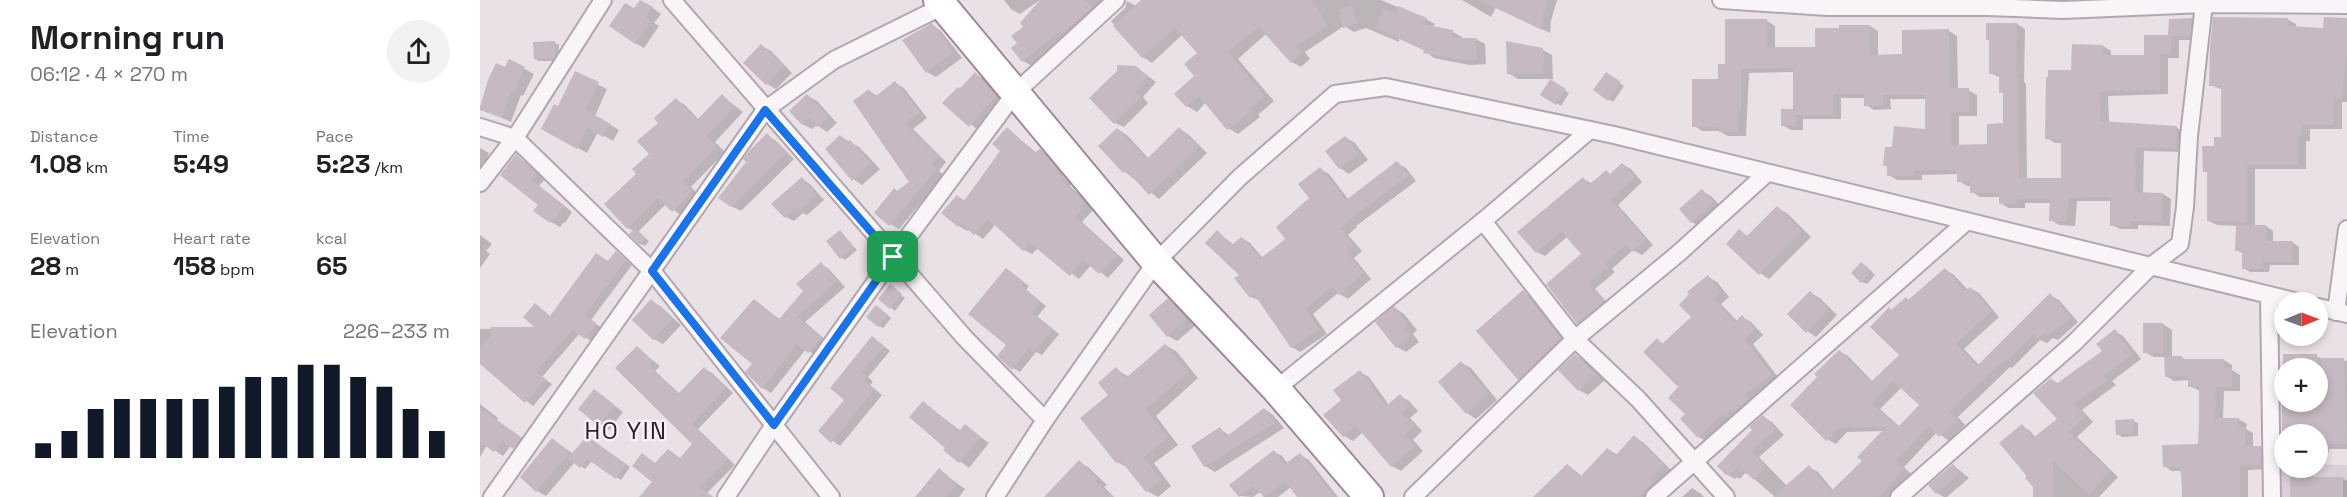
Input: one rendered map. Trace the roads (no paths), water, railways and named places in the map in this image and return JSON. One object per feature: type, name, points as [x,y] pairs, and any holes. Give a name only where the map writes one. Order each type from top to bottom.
[{"type":"highway","points":[[940,3],[1156,262],[1276,389],[1369,497]]},
{"type":"street","points":[[480,183],[515,138],[603,0]]},
{"type":"street","points":[[672,0],[963,337],[1045,420]]},
{"type":"street","points":[[726,497],[893,257],[1015,93],[1116,0]]},
{"type":"street","points":[[1721,0],[1987,4],[2063,10],[2156,3],[2322,2],[2347,5]]},
{"type":"street","points":[[492,497],[765,110],[834,60],[940,3]]},
{"type":"street","points":[[1899,497],[2074,343],[2152,265],[2180,244],[2185,207],[2188,136],[2204,4]]},
{"type":"street","points":[[995,497],[1045,420],[1156,262],[1240,177],[1335,94],[1386,87],[1590,130],[2274,296]]},
{"type":"street","points":[[480,127],[515,138],[652,271],[831,497]]},
{"type":"street","points":[[1276,389],[1483,221],[1590,130]]},
{"type":"street","points":[[1413,497],[1575,339],[1680,252],[1767,173]]},
{"type":"street","points":[[1483,221],[1575,339],[1638,399],[1726,497]]},
{"type":"street","points":[[1654,497],[1966,222]]},
{"type":"street","points":[[2341,313],[2347,229]]},
{"type":"street","points":[[2269,295],[2272,497]]},
{"type":"district","name":"HO YIN","points":[[626,430]]}]
